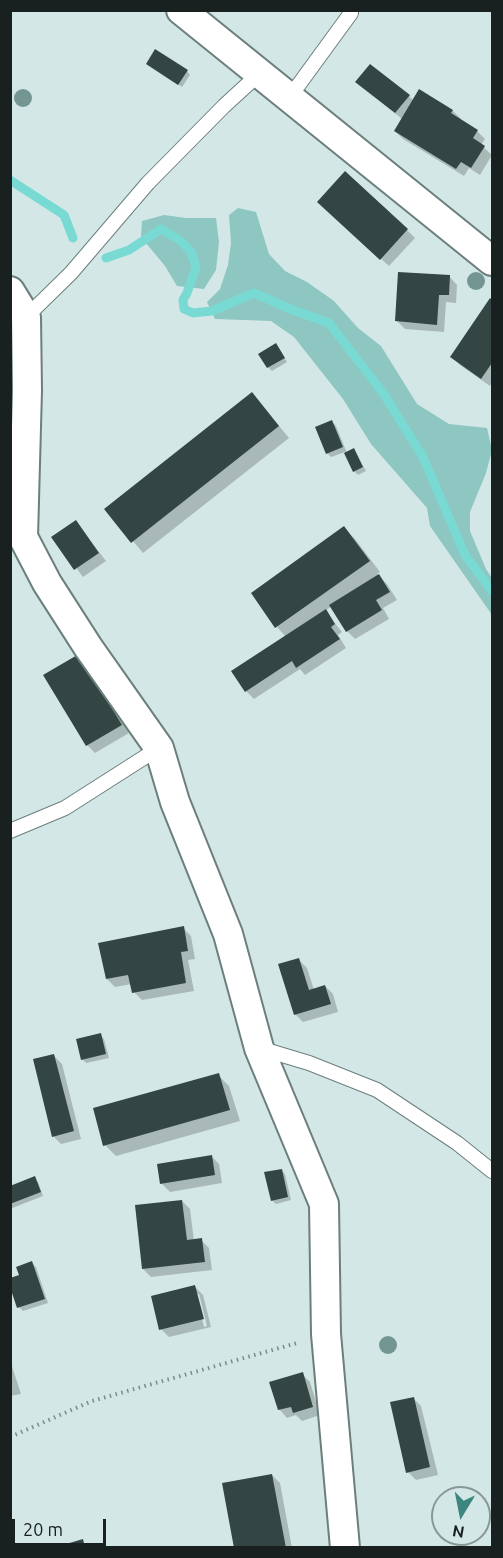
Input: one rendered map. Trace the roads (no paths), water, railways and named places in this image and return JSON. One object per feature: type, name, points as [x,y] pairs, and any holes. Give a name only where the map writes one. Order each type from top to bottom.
[{"type":"street","points":[[181,10],[492,261]]},
{"type":"street","points":[[10,291],[26,317],[27,390],[22,501],[23,537],[47,583],[88,647],[159,748],[175,802],[228,934],[259,1048],[324,1204],[326,1334],[345,1548]]},
{"type":"lane","points":[[289,98],[351,13]]},
{"type":"lane","points":[[26,317],[71,273],[148,183],[260,73]]},
{"type":"lane","points":[[10,831],[65,808],[159,748]]},
{"type":"lane","points":[[259,1048],[309,1063],[377,1090],[457,1143],[492,1171]]},
{"type":"waterway","points":[[10,180],[64,215],[73,238]]},
{"type":"waterway","points":[[106,258],[129,250],[161,229],[182,242],[191,252],[196,267],[183,300],[184,309],[193,313],[212,311],[254,293],[329,323],[383,393],[423,457],[465,555],[492,591]]}]
